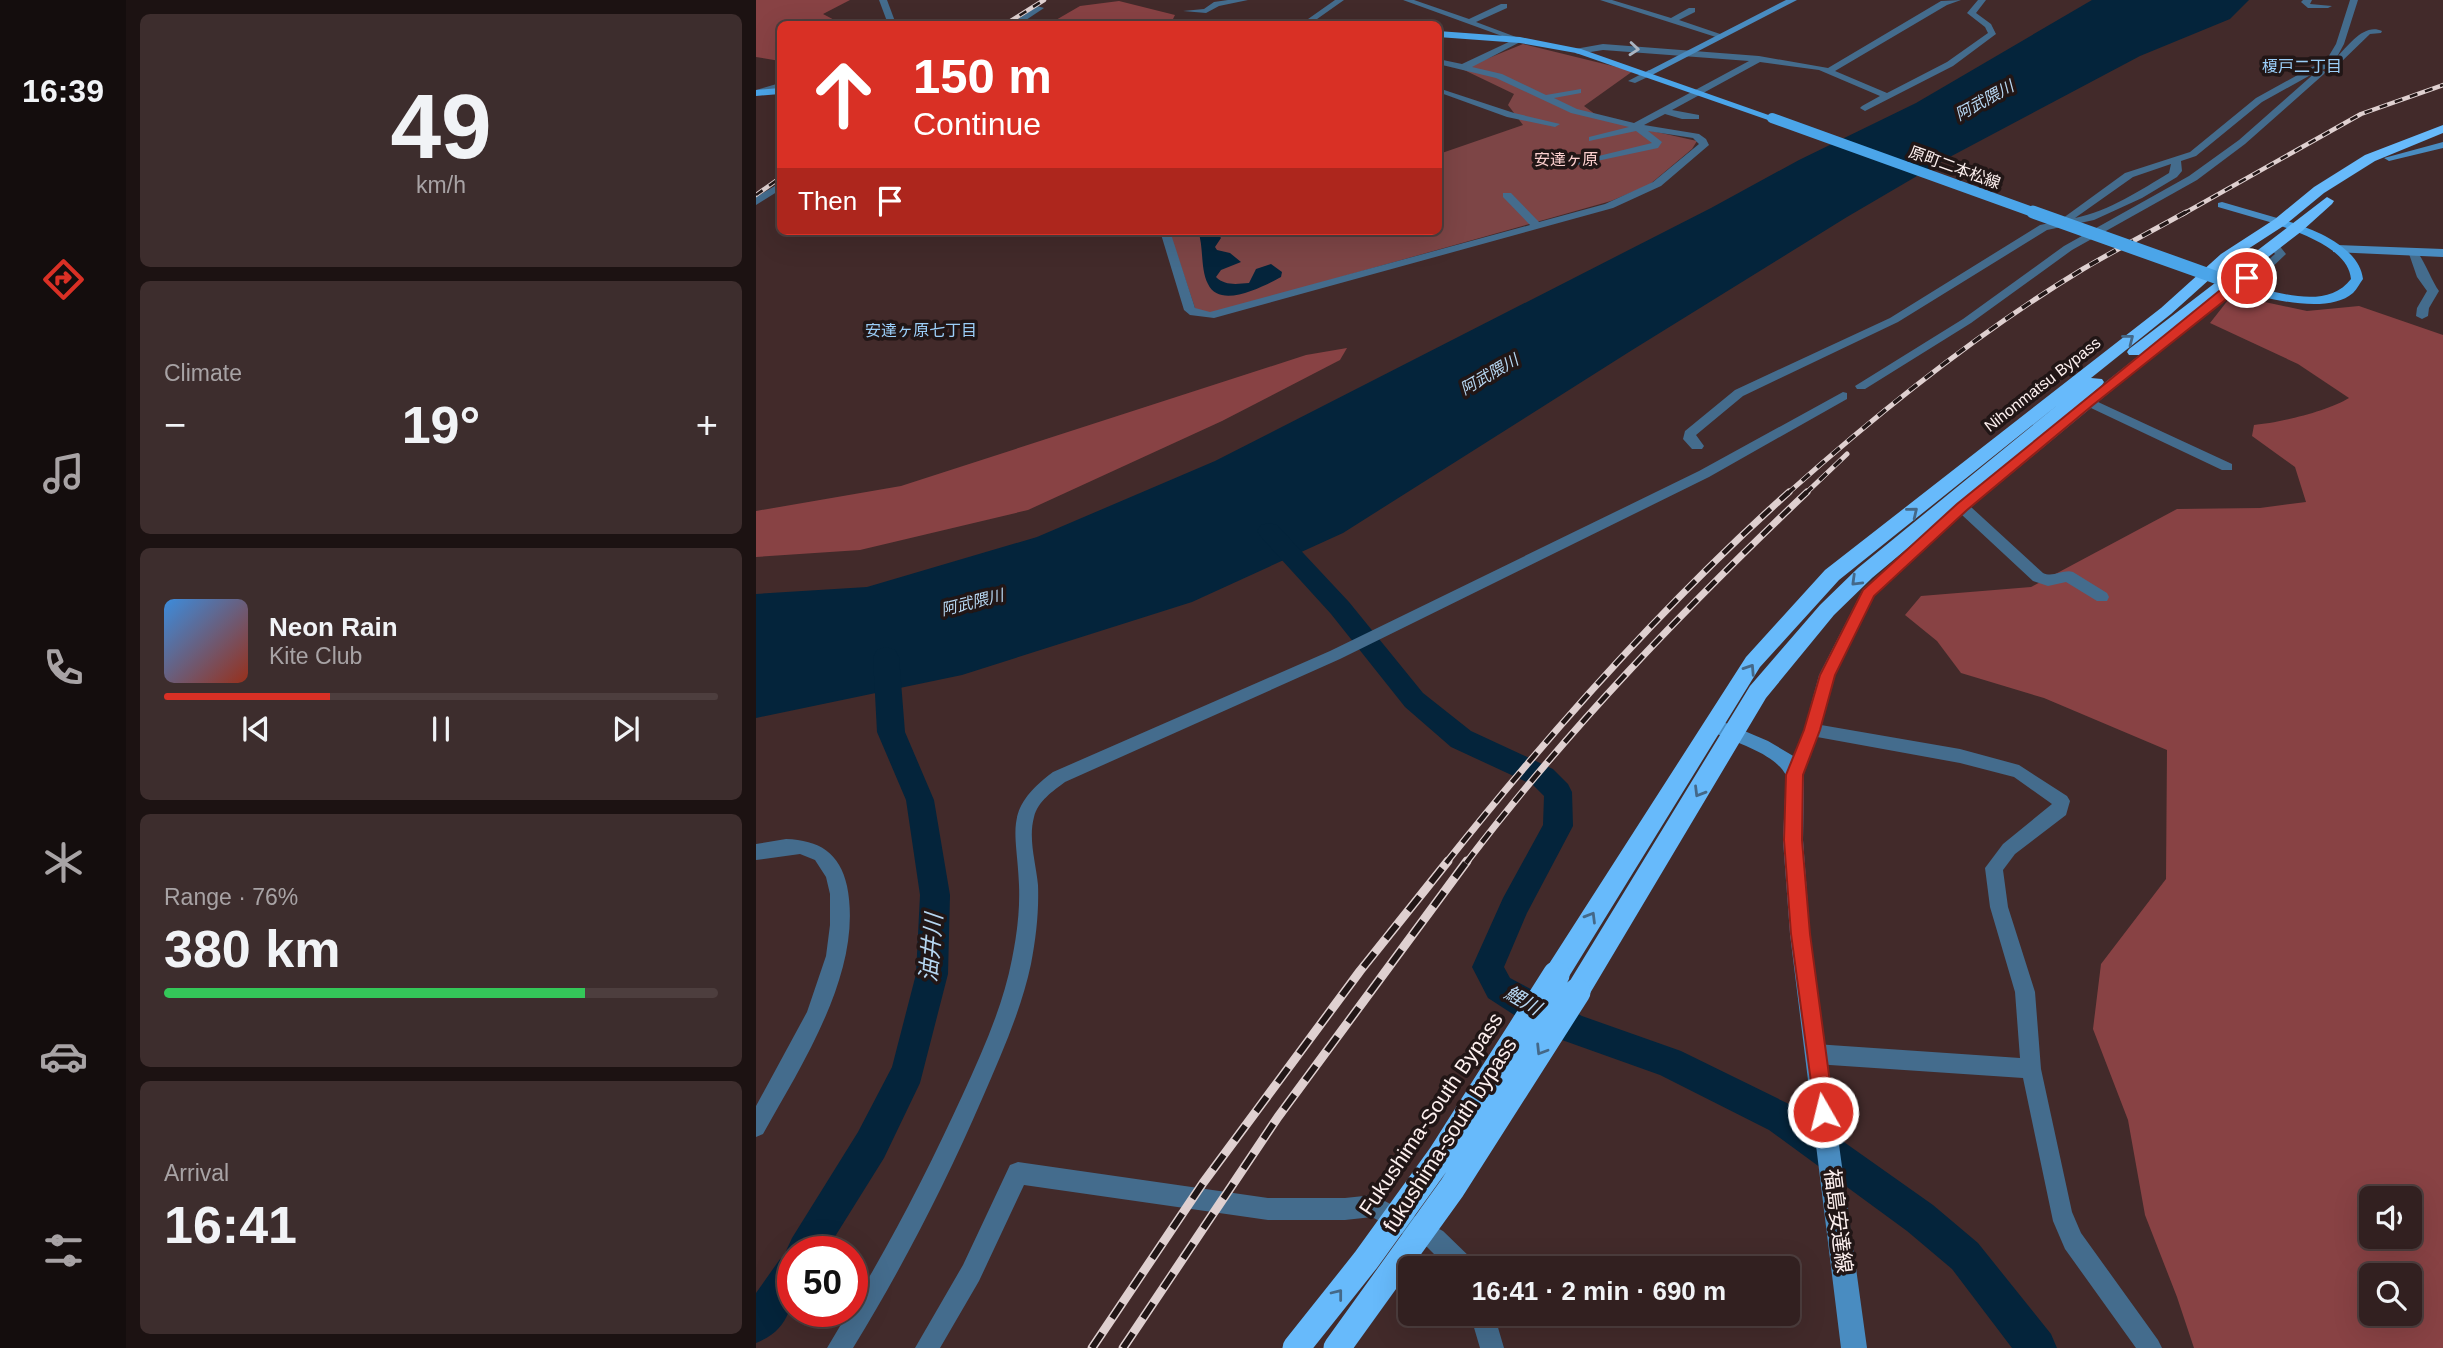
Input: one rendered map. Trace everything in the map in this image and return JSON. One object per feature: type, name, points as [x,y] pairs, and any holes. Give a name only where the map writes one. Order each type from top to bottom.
[{"type":"highway","name":"Nihonmatsu Bypass","points":[[1711,725],[1753,662],[1832,575],[2166,311],[2226,257],[2280,222],[2319,190],[2443,128]]},
{"type":"highway","name":"Nihonmatsu Bypass","points":[[1734,733],[1758,692],[1790,651],[1865,573],[2102,377],[2274,246],[2387,154],[2443,136]]},
{"type":"highway","name":"Fukushima-South Bypass","points":[[1296,1348],[1366,1260],[1566,983],[1711,725]]},
{"type":"highway","name":"fukushima-south bypass","points":[[1337,1348],[1452,1188],[1566,983],[1734,733]]},
{"type":"main road","name":"原町二本松線","points":[[1442,34],[1520,40],[1578,51],[1649,73],[2243,288],[2298,298],[2339,295],[2351,288],[2356,276],[2353,264],[2337,249],[2280,222]]},
{"type":"main road","points":[[757,93],[777,91]]},
{"type":"street","points":[[883,0],[891,21]]},
{"type":"street","points":[[1187,11],[1202,12],[1217,4],[1244,0]]},
{"type":"street","points":[[1309,21],[1340,0]]},
{"type":"street","points":[[1407,0],[1520,40]]},
{"type":"street","points":[[1604,0],[1628,4],[1721,36]]},
{"type":"street","points":[[1628,4],[1645,0]]},
{"type":"street","points":[[1632,81],[1793,0]]},
{"type":"street","points":[[1828,71],[1942,1],[1957,0]]},
{"type":"street","points":[[1865,108],[1950,64],[1992,34],[1988,26],[1971,13],[1982,0]]},
{"type":"street","points":[[2308,0],[2305,2],[2308,6],[2328,6]]},
{"type":"street","points":[[2329,61],[2340,44],[2354,0]]},
{"type":"street","points":[[1471,21],[1504,6]]},
{"type":"street","points":[[1020,21],[1040,8]]},
{"type":"street","points":[[1671,21],[1692,10]]},
{"type":"street","points":[[2062,223],[2120,181],[2139,171],[2176,161],[2199,150],[2259,100],[2315,69],[2336,62],[2368,32],[2378,31]]},
{"type":"street","points":[[1464,66],[1520,40]]},
{"type":"street","points":[[1578,51],[1603,47],[1763,59],[1828,71],[1887,96]]},
{"type":"street","points":[[1592,139],[1637,127],[1699,91],[1780,52]]},
{"type":"street","points":[[1167,235],[1190,310],[1210,316],[1609,206],[1655,186],[1703,145],[1703,141],[1696,136],[1637,127],[1574,111],[1499,76],[1442,62]]},
{"type":"street","points":[[1861,386],[1967,321],[2068,248],[2193,178],[2242,142],[2321,72]]},
{"type":"street","points":[[757,93],[777,87]]},
{"type":"street","points":[[1542,98],[1577,90]]},
{"type":"street","points":[[1442,91],[1534,122],[1555,124]]},
{"type":"street","points":[[1663,110],[1696,117]]},
{"type":"street","points":[[1581,163],[1656,146],[1657,142],[1637,127]]},
{"type":"street","points":[[2387,154],[2443,145]]},
{"type":"street","points":[[1697,446],[1689,439],[1690,434],[1739,393],[1894,320],[2044,227],[2085,220],[2138,196],[2173,175],[2177,171],[2176,161]]},
{"type":"street","points":[[756,202],[777,188]]},
{"type":"street","points":[[1507,195],[1537,226]]},
{"type":"street","points":[[2222,205],[2280,222]]},
{"type":"street","points":[[1795,775],[1828,675],[1868,593],[1962,507],[2088,402],[2228,290],[2247,278],[2263,274],[2281,254],[2274,246]]},
{"type":"street","points":[[2337,249],[2443,253]]},
{"type":"street","points":[[2413,251],[2433,291],[2423,308],[2422,316]]},
{"type":"street","points":[[839,1348],[934,1179],[1004,1021],[1021,964],[1029,898],[1022,841],[1024,814],[1042,787],[1059,777],[1335,655],[1716,467],[1843,396]]},
{"type":"street","points":[[2088,402],[2227,467]]},
{"type":"street","points":[[1962,507],[2038,577],[2048,581],[2068,576],[2102,597]]},
{"type":"street","points":[[1711,725],[1734,733],[1788,762],[1795,775]]},
{"type":"street","points":[[1812,730],[1960,756],[2019,772],[2061,801],[2060,810],[2008,849],[1994,868],[1999,907],[2025,992],[2031,1069],[2061,1213],[2073,1241],[2150,1348]]},
{"type":"street","name":"福島安達線","points":[[1795,775],[1793,840],[1800,934],[1854,1348]]},
{"type":"street","points":[[756,852],[794,845],[811,848],[823,855],[837,879],[842,923],[836,959],[827,986],[802,1041],[756,1127]]},
{"type":"street","points":[[1815,1054],[2031,1069]]},
{"type":"street","points":[[927,1348],[971,1273],[1018,1173],[1268,1209],[1345,1209],[1373,1206],[1435,1239],[1453,1256]]},
{"type":"street","points":[[1484,1326],[1488,1345]]},
{"type":"green space","name":"安達ヶ原","points":[[1523,44],[1633,71],[1584,106],[1603,120],[1697,141],[1692,149],[1649,185],[1611,201],[1213,313],[1196,311],[1170,235],[1442,235],[1442,153],[1523,125],[1508,105],[1514,94],[1462,69]]},
{"type":"shaded area","points":[[756,0],[850,0],[823,14],[836,21],[777,21],[777,60],[756,57]]},
{"type":"shaded area","points":[[1119,1],[1175,15],[1173,19],[1162,21],[1054,21],[1080,6]]},
{"type":"shaded area","points":[[2232,295],[2307,311],[2359,306],[2443,335],[2443,1348],[2194,1348],[2145,1215],[2128,1120],[2093,1029],[2101,964],[2166,879],[2167,750],[2044,698],[1961,673],[1937,641],[1905,615],[1921,596],[2031,587],[2177,509],[2260,508],[2306,502],[2295,467],[2252,436],[2254,425],[2303,416],[2349,398],[2298,364],[2210,323]]},
{"type":"shaded area","points":[[1347,348],[1340,360],[1222,421],[1028,510],[860,550],[756,557],[756,511],[901,486],[1306,355]]},
{"type":"water","name":"阿武隈川","points":[[2092,0],[2249,0],[2230,19],[2140,56],[1946,159],[1847,217],[1343,533],[1192,602],[962,675],[756,718],[756,594],[867,587],[1037,537],[1215,461],[1711,208],[1799,160],[1916,103]]},
{"type":"water","points":[[1199,235],[1219,235],[1221,238],[1215,247],[1217,250],[1230,253],[1241,262],[1221,270],[1216,277],[1223,282],[1249,283],[1256,269],[1271,264],[1282,272],[1281,277],[1243,294],[1232,296],[1214,292],[1206,278]]},
{"type":"waterway","name":"鯉川","points":[[1269,531],[1340,608],[1414,700],[1461,739],[1543,777],[1558,792],[1558,826],[1514,908],[1488,967],[1499,988],[1574,1029],[1669,1062],[1781,1118],[1920,1218],[1965,1256],[2037,1348]]},
{"type":"waterway","name":"油井川","points":[[814,1236],[871,1145],[908,1071],[932,974],[935,895],[920,800],[891,732],[886,657]]},
{"type":"waterway","name":"油井川","points":[[756,1324],[777,1296]]},
{"type":"railway","points":[[1011,21],[1044,0]]},
{"type":"railway","points":[[2183,214],[2361,114],[2443,85]]},
{"type":"railway","points":[[756,195],[777,180]]},
{"type":"railway","points":[[1787,494],[1930,374],[2005,319],[2083,269],[2186,212]]},
{"type":"railway","points":[[1805,494],[1847,454]]},
{"type":"railway","points":[[1446,863],[1526,765],[1610,670],[1697,579],[1789,492]]},
{"type":"railway","points":[[1466,863],[1545,765],[1629,671],[1807,492]]},
{"type":"railway","points":[[1092,1348],[1203,1183],[1360,971],[1448,861]]},
{"type":"railway","points":[[1123,1348],[1278,1117],[1467,861]]},
{"type":"district","name":"榎戸二丁目","points":[[2302,66]]},
{"type":"district","name":"安達ヶ原七丁目","points":[[921,330]]},
{"type":"route","points":[[1823,1112],[1800,934],[1793,840],[1795,775],[1828,675],[1868,593],[1962,507],[2061,428],[2088,402],[2228,290],[2247,278]]}]
